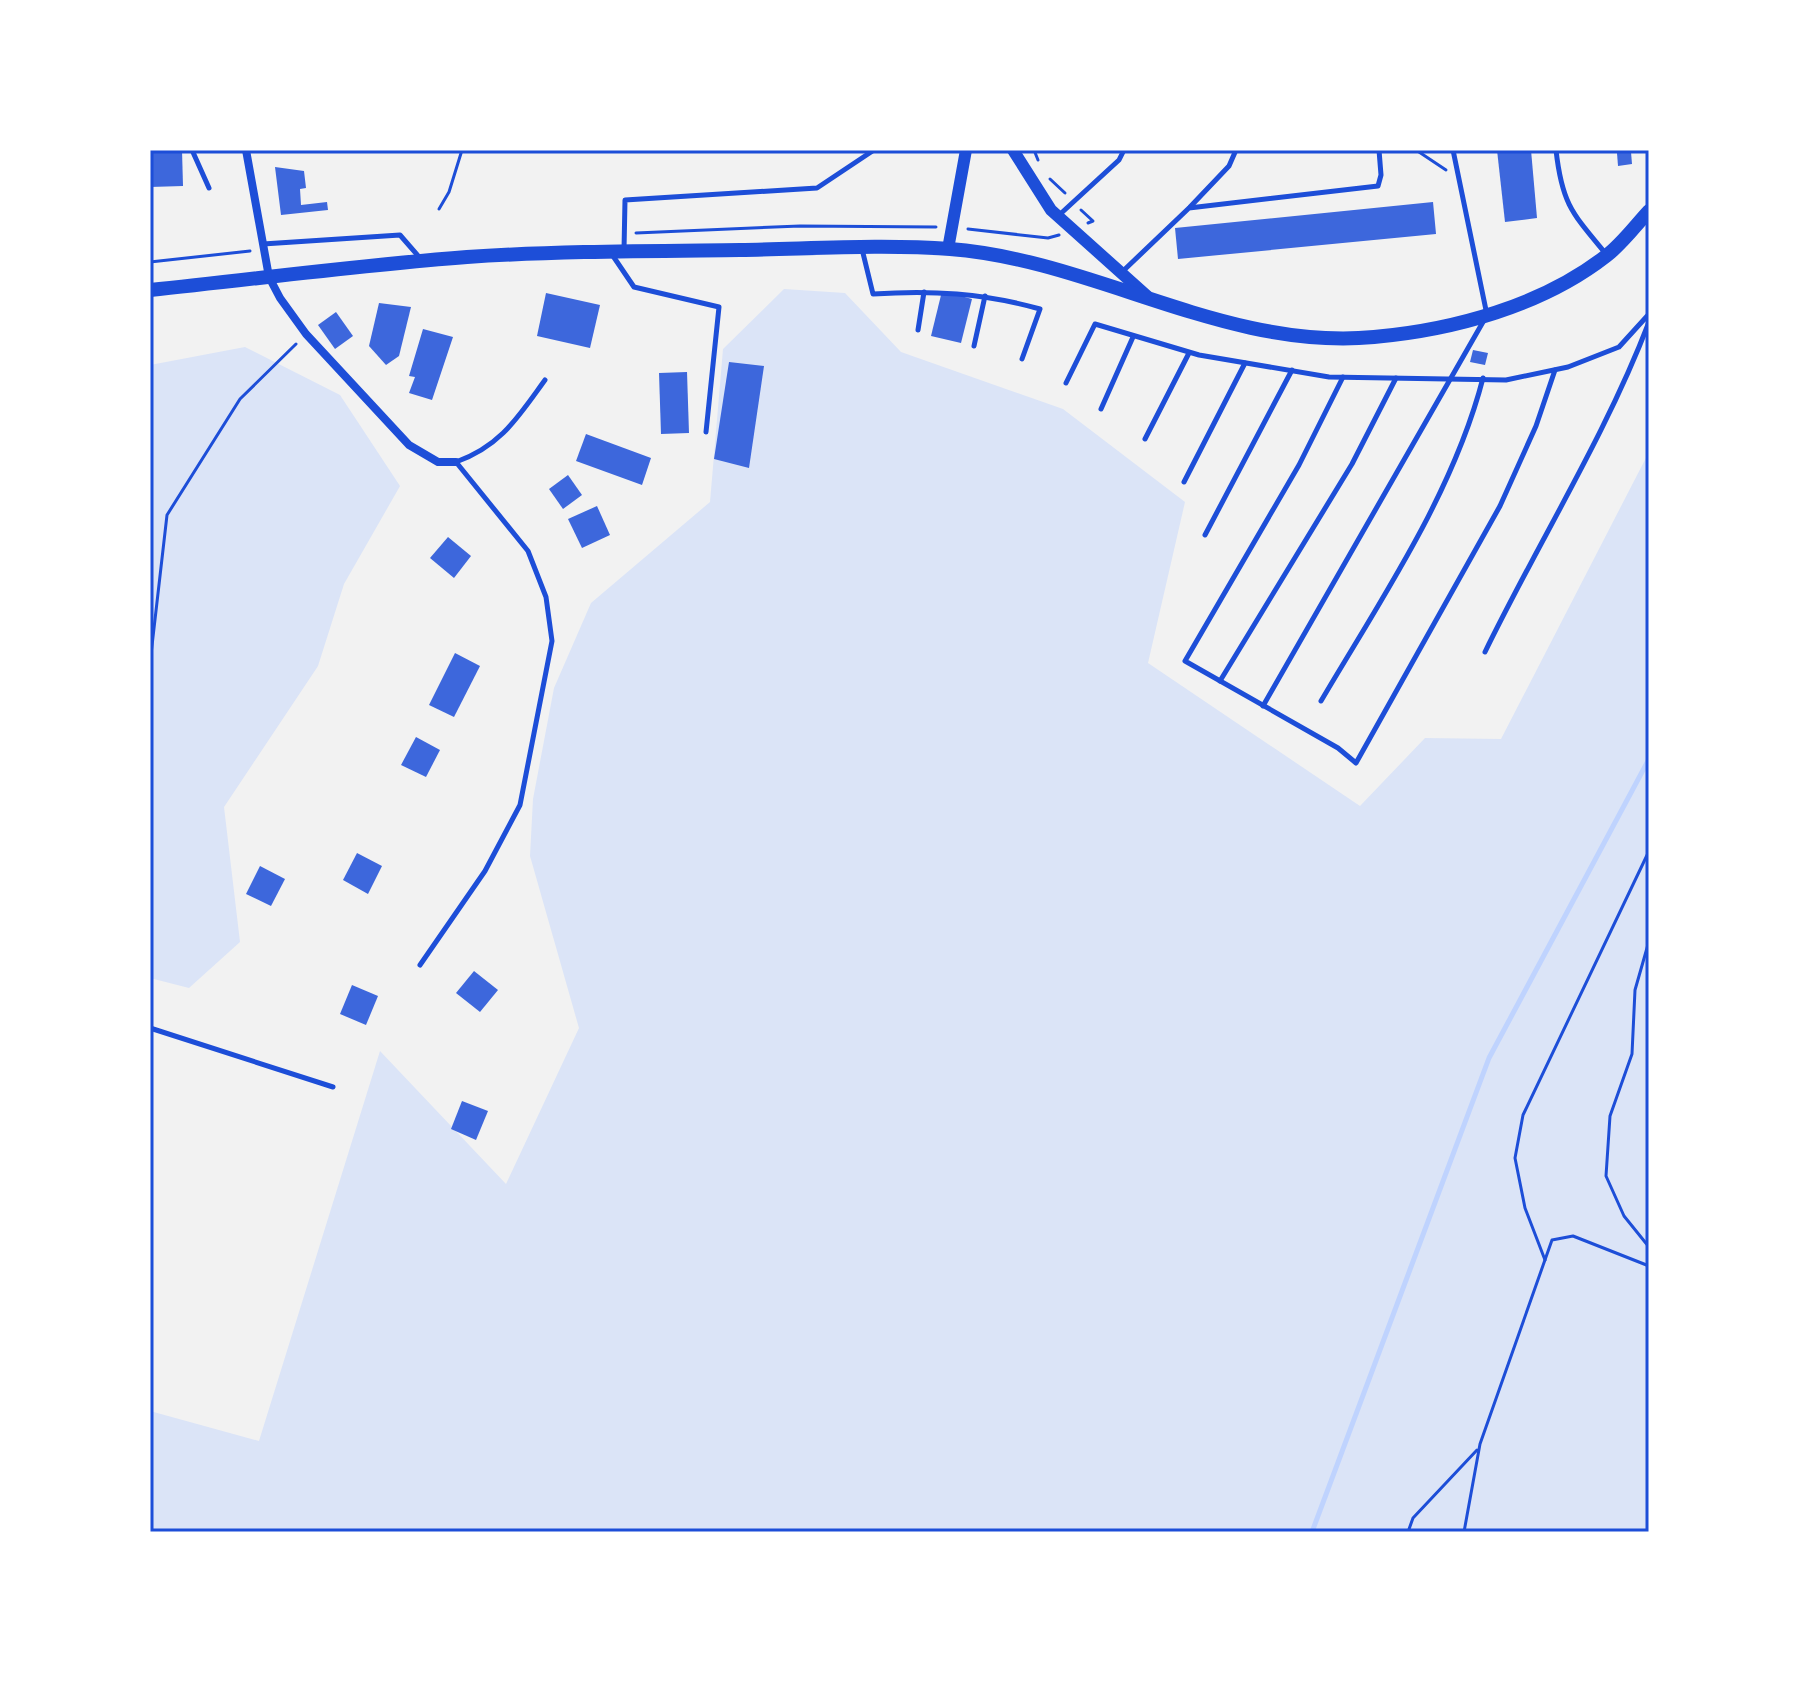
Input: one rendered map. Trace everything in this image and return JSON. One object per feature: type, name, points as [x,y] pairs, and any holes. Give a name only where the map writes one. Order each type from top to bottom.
[{"type":"main road","points":[[150,290],[422,261],[618,252],[948,249],[1040,264],[1213,319],[1320,338],[1373,337],[1487,315],[1554,289],[1607,255],[1649,211]]},
{"type":"street","points":[[246,150],[269,277],[306,334],[409,445],[438,462],[456,462]]},
{"type":"street","points":[[948,249],[966,150]]},
{"type":"street","points":[[1013,150],[1029,180],[1057,217],[1151,299]]},
{"type":"lane","points":[[192,150],[209,188]]},
{"type":"lane","points":[[706,432],[719,307],[634,287],[618,252],[625,200],[817,188],[874,150]]},
{"type":"lane","points":[[1057,217],[1119,160],[1124,150]]},
{"type":"lane","points":[[1120,274],[1229,166],[1236,150]]},
{"type":"lane","points":[[1189,208],[1378,186],[1379,150]]},
{"type":"lane","points":[[1263,706],[1487,315],[1453,150]]},
{"type":"lane","points":[[1556,150],[1559,184],[1568,207],[1607,255]]},
{"type":"lane","points":[[263,244],[400,235],[422,261]]},
{"type":"lane","points":[[861,248],[873,294],[924,292],[985,296],[1040,309],[1022,359]]},
{"type":"lane","points":[[918,330],[924,292]]},
{"type":"lane","points":[[974,346],[985,296]]},
{"type":"lane","points":[[1066,383],[1095,324],[1189,353],[1343,377],[1451,376],[1506,380],[1555,370],[1619,347],[1649,314]]},
{"type":"lane","points":[[1485,652],[1523,574],[1617,403],[1649,322]]},
{"type":"lane","points":[[1101,409],[1133,337]]},
{"type":"lane","points":[[1145,439],[1189,353]]},
{"type":"lane","points":[[1184,482],[1245,363]]},
{"type":"lane","points":[[1205,535],[1292,370]]},
{"type":"lane","points":[[1343,377],[1299,465],[1185,661],[1338,748],[1356,763],[1500,506],[1536,426],[1555,370]]},
{"type":"lane","points":[[1220,681],[1352,464],[1396,378]]},
{"type":"lane","points":[[1321,701],[1443,484],[1472,423],[1483,378]]},
{"type":"lane","points":[[420,965],[485,871],[520,805],[552,641],[546,597],[528,551],[456,462],[481,453],[507,431],[545,380]]},
{"type":"lane","points":[[150,1028],[333,1087]]},
{"type":"path","points":[[439,209],[449,192],[462,150]]},
{"type":"path","points":[[1034,150],[1043,172],[1093,221]]},
{"type":"path","points":[[1416,150],[1460,180]]},
{"type":"path","points":[[150,262],[254,251]]},
{"type":"path","points":[[150,663],[167,515],[240,399],[306,334]]},
{"type":"path","points":[[1545,1260],[1525,1208],[1515,1158],[1523,1115],[1649,851]]},
{"type":"path","points":[[1649,941],[1635,990],[1632,1054],[1610,1116],[1606,1176],[1624,1216],[1649,1247]]},
{"type":"path","points":[[1464,1532],[1479,1448],[1552,1240],[1573,1236],[1649,1266]]},
{"type":"path","points":[[1408,1532],[1413,1518],[1479,1448]]},
{"type":"shaded area","points":[[784,289],[845,293],[901,352],[1063,409],[1185,502],[1148,663],[1360,806],[1425,738],[1501,739],[1649,452],[1649,1532],[150,1532],[150,1411],[259,1441],[380,1051],[506,1184],[579,1028],[530,856],[533,799],[554,688],[591,603],[710,502],[723,349]]},
{"type":"shaded area","points":[[245,347],[340,395],[400,486],[344,584],[318,666],[224,807],[240,942],[189,988],[150,978],[150,365]]},
{"type":"building","points":[[150,150],[182,150],[183,186],[150,187]]},
{"type":"building","points":[[1497,150],[1531,150],[1537,218],[1505,222]]},
{"type":"building","points":[[1631,152],[1632,164],[1618,166],[1617,153]]},
{"type":"building","points":[[275,167],[304,171],[306,188],[300,189],[301,205],[327,202],[328,210],[281,215]]},
{"type":"building","points":[[1433,202],[1436,234],[1178,259],[1175,228]]},
{"type":"building","points":[[942,291],[972,299],[961,343],[931,336]]},
{"type":"building","points":[[546,293],[600,305],[590,348],[537,336]]},
{"type":"building","points":[[379,303],[411,307],[399,356],[386,365],[369,346]]},
{"type":"building","points":[[336,312],[353,336],[335,349],[318,325]]},
{"type":"building","points":[[423,329],[453,337],[432,400],[409,393],[415,377],[409,376]]},
{"type":"building","points":[[1473,350],[1488,353],[1485,365],[1470,362]]},
{"type":"building","points":[[729,362],[764,366],[749,468],[714,459]]},
{"type":"building","points":[[687,372],[689,433],[661,434],[659,373]]},
{"type":"building","points":[[586,434],[651,458],[642,485],[576,461]]},
{"type":"building","points":[[568,475],[582,495],[563,509],[549,489]]},
{"type":"building","points":[[597,506],[610,535],[582,548],[568,519]]},
{"type":"building","points":[[448,537],[471,556],[454,578],[430,558]]},
{"type":"building","points":[[455,653],[480,666],[454,717],[429,705]]},
{"type":"building","points":[[416,737],[440,750],[426,777],[401,765]]},
{"type":"building","points":[[357,853],[382,866],[368,894],[343,880]]},
{"type":"building","points":[[260,866],[285,879],[271,906],[246,894]]},
{"type":"building","points":[[474,971],[498,990],[480,1012],[456,993]]},
{"type":"building","points":[[352,985],[378,996],[366,1025],[340,1014]]},
{"type":"building","points":[[462,1101],[488,1111],[476,1140],[451,1129]]},
{"type":"waterway","points":[[1312,1532],[1489,1058],[1649,759]]}]
